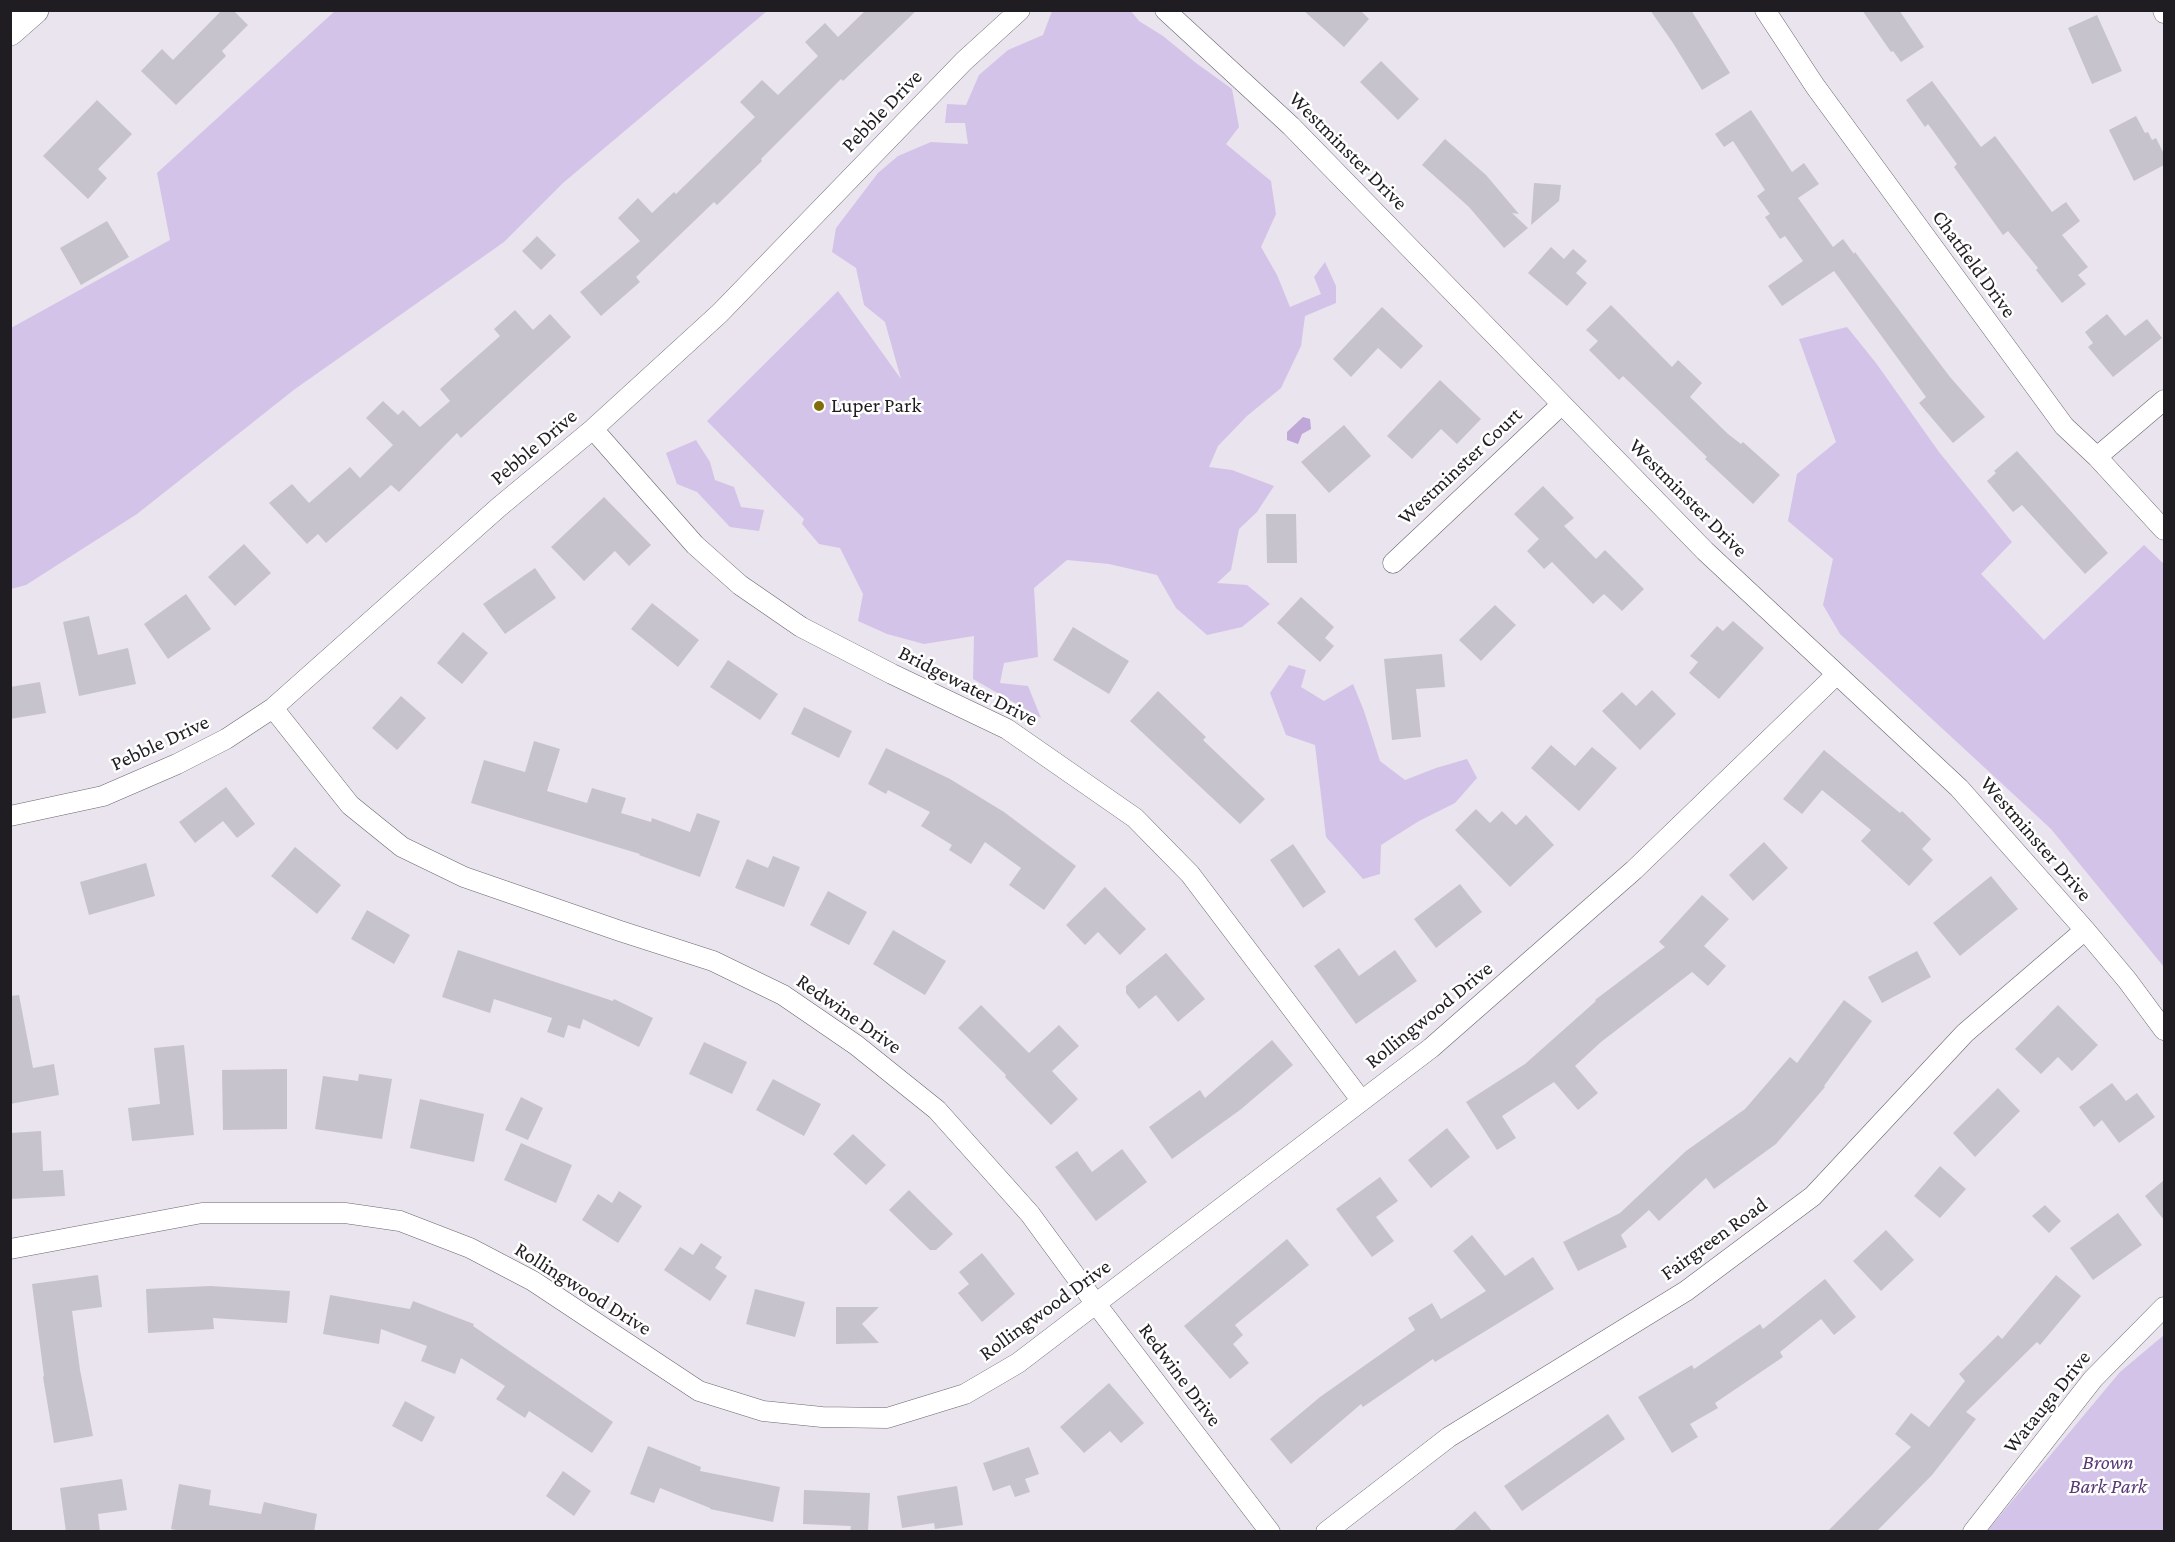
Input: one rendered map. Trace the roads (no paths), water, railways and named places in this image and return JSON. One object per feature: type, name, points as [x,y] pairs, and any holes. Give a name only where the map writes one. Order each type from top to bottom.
[{"type":"main road","points":[[10,32],[35,10]]},
{"type":"street","name":"Pebble Drive","points":[[10,816],[103,796],[207,749],[273,708],[504,502],[593,429],[720,313],[964,61],[1020,10]]},
{"type":"street","name":"Westminster Drive","points":[[1165,10],[1291,126],[1705,551],[1959,788],[2085,930],[2127,980],[2164,1030]]},
{"type":"street","name":"Chatfield Drive","points":[[1765,10],[1822,95],[2056,417],[2097,457],[2164,530]]},
{"type":"street","points":[[2097,457],[2164,400]]},
{"type":"street","name":"Westminster Court","points":[[1393,563],[1561,405]]},
{"type":"street","name":"Bridgewater Drive","points":[[593,429],[695,545],[740,585],[801,627],[1007,729],[1135,818],[1190,874],[1361,1100]]},
{"type":"street","name":"Rollingwood Drive","points":[[10,1249],[202,1213],[345,1213],[400,1221],[459,1244],[533,1281],[699,1391],[763,1411],[822,1417],[887,1418],[966,1394],[1018,1363],[1431,1048],[1625,878],[1836,675]]},
{"type":"street","name":"Redwine Drive","points":[[273,708],[350,806],[402,847],[464,877],[713,961],[783,995],[856,1045],[936,1110],[1030,1214],[1270,1532]]},
{"type":"street","name":"Fairgreen Road","points":[[1326,1532],[1449,1437],[1686,1291],[1813,1196],[1965,1033],[2085,930]]},
{"type":"street","name":"Watauga Drive","points":[[1973,1532],[2093,1378],[2164,1307]]},
{"type":"place","name":"Luper Park","points":[[819,406]]},
{"type":"park label","name":"Brown Bark Park","points":[[2108,1475]]}]
